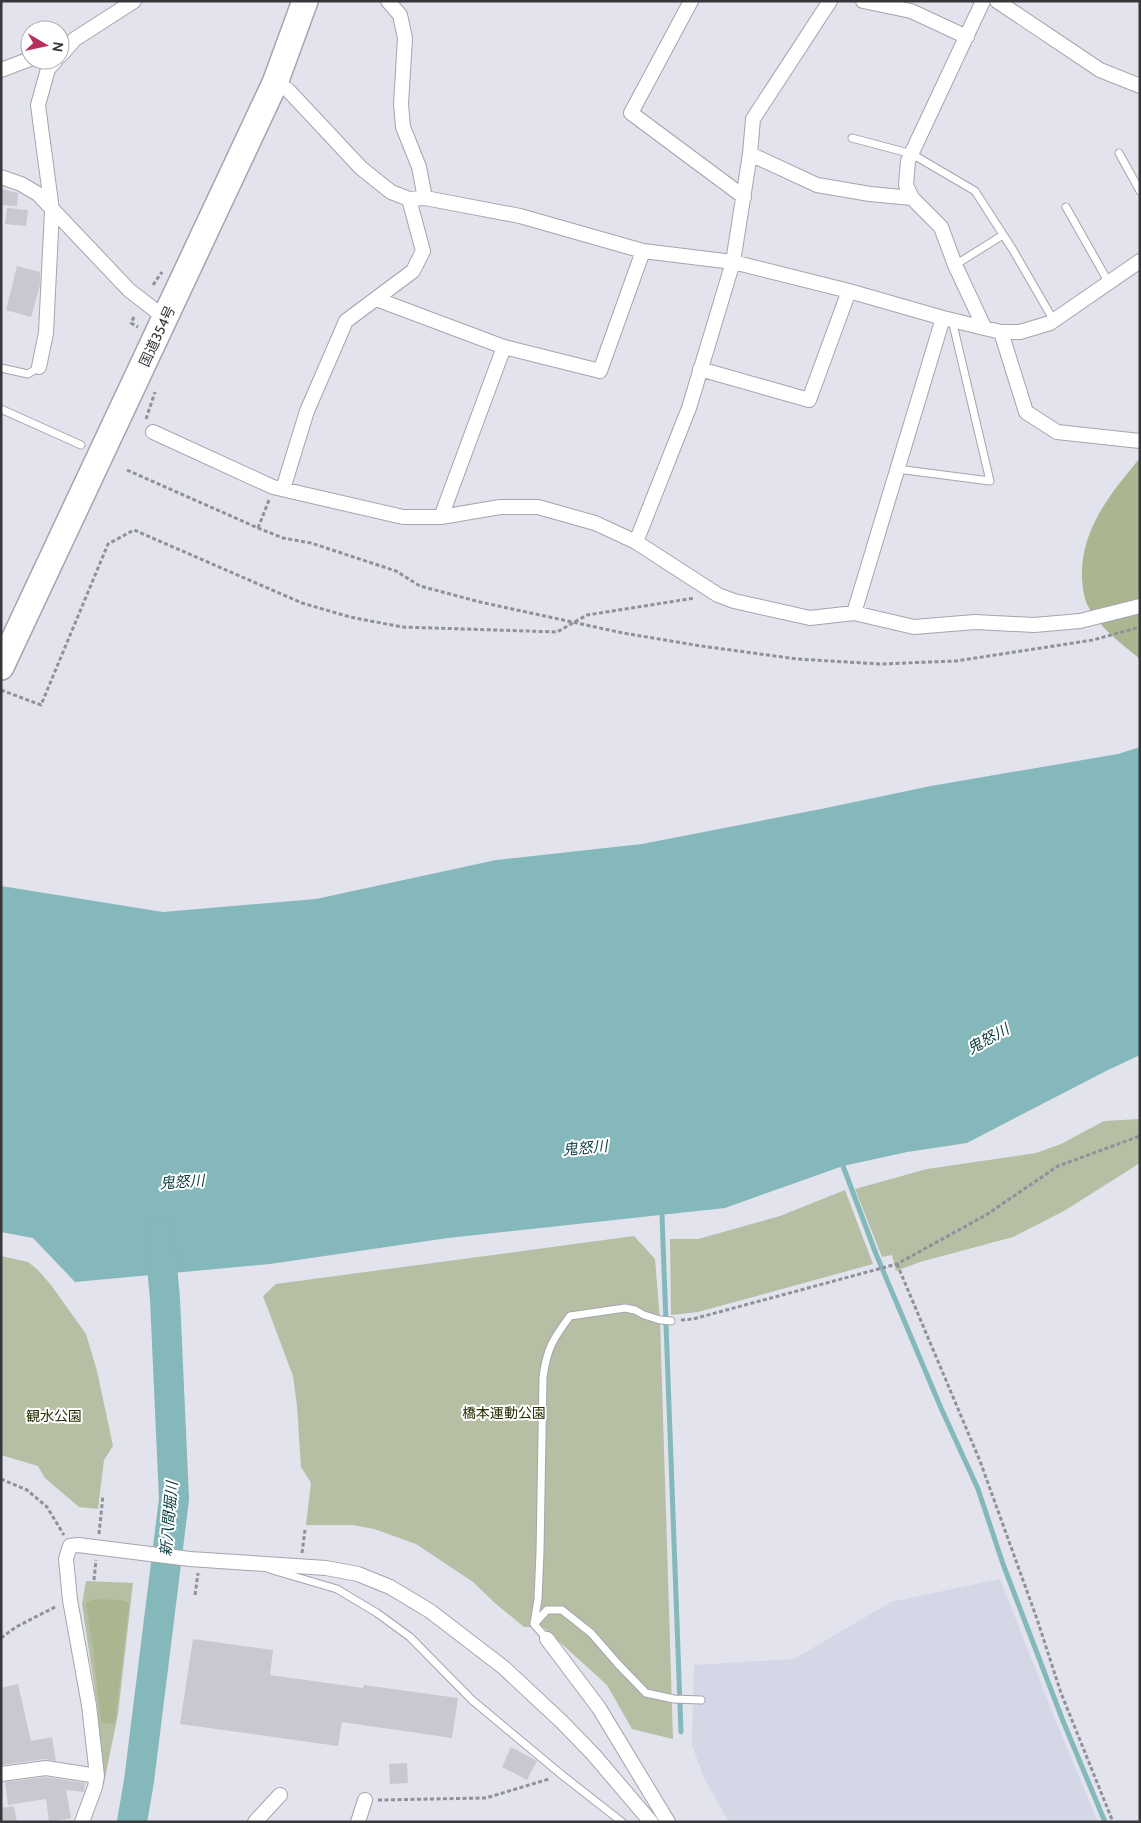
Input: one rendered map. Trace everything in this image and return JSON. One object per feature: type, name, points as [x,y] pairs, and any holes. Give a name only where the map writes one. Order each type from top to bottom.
[{"type":"highway","name":"国道354号","points":[[1,667],[166,318],[274,83],[305,1]]},
{"type":"street","points":[[70,44],[75,38],[134,1]]},
{"type":"street","points":[[388,1],[400,15],[405,38],[401,104],[403,127],[419,166],[425,198]]},
{"type":"street","points":[[690,1],[631,113],[744,197]]},
{"type":"street","points":[[636,542],[689,408],[733,262],[744,197],[753,120],[830,1]]},
{"type":"street","points":[[863,1],[911,11],[967,37]]},
{"type":"street","points":[[983,1],[908,161],[906,185],[912,198],[940,228],[984,327]]},
{"type":"street","points":[[997,1],[1100,70],[1140,86]]},
{"type":"street","points":[[1,70],[20,63]]},
{"type":"street","points":[[39,367],[46,332],[52,210],[38,104],[48,70]]},
{"type":"street","points":[[274,83],[288,90],[361,168],[392,192],[408,199],[425,198],[520,216],[643,251],[733,262],[1001,332],[1020,332],[1054,321],[1140,262]]},
{"type":"street","points":[[750,154],[817,185],[870,194],[912,198]]},
{"type":"street","points":[[1,177],[21,184],[38,194],[129,290],[166,318]]},
{"type":"street","points":[[278,488],[307,410],[346,321],[413,271],[422,251],[408,199]]},
{"type":"street","points":[[376,298],[504,347],[600,370],[643,251]]},
{"type":"street","points":[[700,369],[809,400],[849,291]]},
{"type":"street","points":[[854,613],[897,469],[947,319]]},
{"type":"street","points":[[1001,332],[1026,412],[1057,432],[1140,441]]},
{"type":"street","points":[[441,516],[504,347]]},
{"type":"street","points":[[153,432],[278,488],[403,517],[441,516],[500,507],[538,507],[595,524],[636,542],[718,595],[734,601],[810,618],[854,613],[914,627],[975,622],[1034,625],[1080,621],[1140,606]]},
{"type":"street","points":[[82,1822],[95,1787],[97,1776],[89,1705],[70,1600],[66,1559],[70,1546],[78,1545],[98,1546],[128,1552],[195,1560],[326,1568],[358,1574],[390,1587],[430,1611],[503,1667],[593,1754],[651,1822]]},
{"type":"street","points":[[547,1639],[599,1708],[668,1822]]},
{"type":"street","points":[[1,1774],[46,1768],[97,1776]]},
{"type":"street","points":[[254,1822],[280,1795]]},
{"type":"street","points":[[358,1822],[364,1800]]},
{"type":"lane","points":[[852,138],[912,154],[975,191],[1004,235],[1054,321]]},
{"type":"lane","points":[[1119,152],[1140,191]]},
{"type":"lane","points":[[1066,207],[1109,283]]},
{"type":"lane","points":[[955,265],[1004,235]]},
{"type":"lane","points":[[897,469],[990,481],[947,319]]},
{"type":"lane","points":[[1,368],[28,374],[39,367]]},
{"type":"lane","points":[[1,410],[81,445]]},
{"type":"lane","points":[[547,1639],[534,1624],[538,1598],[543,1376],[546,1354],[558,1332],[570,1316],[625,1308],[660,1320],[670,1321]]},
{"type":"lane","points":[[245,1562],[337,1589],[377,1613],[410,1637],[472,1700],[622,1822]]},
{"type":"lane","points":[[534,1624],[547,1610],[562,1610],[591,1632],[646,1693],[674,1699],[701,1700]]},
{"type":"path","points":[[153,285],[162,271]]},
{"type":"path","points":[[134,318],[131,323],[140,328]]},
{"type":"path","points":[[127,470],[283,538],[311,544],[396,571],[420,586],[480,602],[623,633],[701,646],[797,659],[880,664],[956,661],[1093,640],[1140,627]]},
{"type":"path","points":[[258,528],[278,488]]},
{"type":"path","points":[[1,690],[41,705],[108,544],[134,530],[302,603],[350,618],[402,627],[557,632],[587,615],[718,595]]},
{"type":"path","points":[[670,1321],[693,1319],[897,1264],[986,1215],[1058,1166],[1140,1136]]},
{"type":"path","points":[[897,1264],[980,1461],[1037,1619],[1061,1693],[1113,1822]]},
{"type":"path","points":[[1,1479],[27,1490],[47,1507],[70,1546]]},
{"type":"path","points":[[98,1546],[103,1495]]},
{"type":"path","points":[[301,1566],[305,1530]]},
{"type":"path","points":[[195,1560],[195,1595]]},
{"type":"path","points":[[1,1638],[16,1627],[70,1600]]},
{"type":"path","points":[[364,1800],[486,1798],[562,1775]]},
{"type":"shaded area","points":[[1140,458],[1140,659],[1109,632],[1090,610],[1085,597],[1082,578],[1086,544],[1099,513],[1118,485]]},
{"type":"shaded area","points":[[1000,1579],[1098,1822],[729,1822],[704,1778],[692,1745],[694,1665],[794,1659],[891,1602]]},
{"type":"shaded area","points":[[94,1599],[121,1600],[128,1602],[129,1605],[115,1723],[112,1724],[101,1722],[86,1603]]},
{"type":"green space","points":[[1140,1119],[1140,1163],[1064,1211],[1013,1237],[920,1262],[896,1271],[892,1255],[882,1257],[855,1189],[927,1169],[1036,1153],[1061,1144],[1104,1121]]},
{"type":"green space","points":[[845,1190],[873,1264],[698,1312],[671,1315],[670,1239],[698,1239],[734,1229],[780,1216]]},
{"type":"green space","name":"橋本運動公園","points":[[634,1236],[655,1259],[660,1320],[673,1739],[632,1729],[607,1685],[543,1627],[524,1627],[473,1582],[416,1544],[374,1529],[353,1525],[306,1525],[311,1483],[301,1467],[293,1376],[263,1296],[276,1284]]},
{"type":"green space","name":"観水公園","points":[[1,1256],[28,1262],[38,1270],[86,1334],[97,1371],[113,1446],[104,1460],[98,1509],[79,1507],[45,1478],[38,1466],[1,1455]]},
{"type":"green space","points":[[86,1581],[133,1583],[118,1714],[104,1783],[97,1705],[82,1604]]},
{"type":"water","name":"鬼怒川","points":[[1140,747],[1140,1055],[967,1143],[907,1152],[843,1166],[725,1208],[448,1238],[270,1264],[75,1282],[33,1238],[1,1232],[1,886],[163,912],[316,899],[496,860],[642,844],[931,786],[1118,754]]},
{"type":"building","points":[[1,189],[18,193],[17,206],[1,205]]},
{"type":"building","points":[[7,208],[28,210],[26,226],[5,224]]},
{"type":"building","points":[[17,266],[40,272],[40,285],[31,317],[6,310]]},
{"type":"building","points":[[193,1639],[273,1650],[270,1675],[363,1688],[364,1685],[458,1698],[452,1738],[342,1722],[338,1746],[180,1724]]},
{"type":"building","points":[[18,1684],[31,1741],[52,1737],[56,1761],[45,1759],[1,1765],[1,1688]]},
{"type":"building","points":[[511,1747],[537,1761],[527,1780],[502,1767]]},
{"type":"building","points":[[407,1763],[408,1783],[390,1784],[389,1764]]},
{"type":"building","points":[[46,1777],[85,1783],[84,1792],[66,1790],[71,1818],[49,1822],[46,1799],[8,1805],[5,1782]]},
{"type":"building","points":[[14,1806],[17,1822],[1,1822],[1,1808]]},
{"type":"waterway","points":[[843,1166],[876,1254],[941,1408],[978,1489],[1003,1564],[1063,1721],[1105,1822]]},
{"type":"waterway","points":[[662,1215],[681,1732]]},
{"type":"waterway","name":"新八間堀川","points":[[132,1822],[139,1781],[174,1499],[165,1299],[159,1233]]}]
